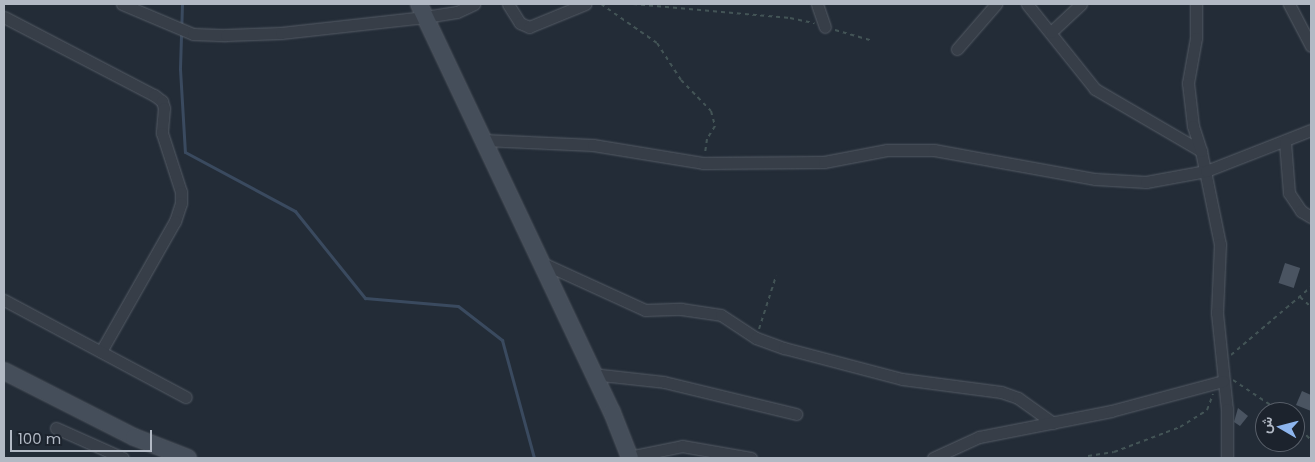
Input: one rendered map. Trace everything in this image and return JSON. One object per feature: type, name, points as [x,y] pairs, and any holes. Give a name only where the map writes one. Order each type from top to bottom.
[{"type":"street","points":[[122,4],[164,24],[193,34],[281,34],[422,10],[455,8],[474,4]]},
{"type":"street","points":[[508,4],[520,23],[529,27],[585,4]]},
{"type":"street","points":[[817,4],[825,27]]},
{"type":"street","points":[[957,49],[996,4]]},
{"type":"street","points":[[1026,4],[1051,32],[1095,89],[1201,151]]},
{"type":"street","points":[[1051,32],[1080,4]]},
{"type":"street","points":[[1196,4],[1196,38],[1188,83],[1193,126],[1206,171],[1220,244],[1217,287],[1221,362],[1220,380],[1227,458]]},
{"type":"street","points":[[1289,4],[1311,46]]},
{"type":"street","points":[[422,10],[484,140],[629,457],[682,446],[750,458]]},
{"type":"street","points":[[4,17],[154,94],[162,101],[164,108],[162,133],[181,192],[181,203],[175,221],[101,351]]},
{"type":"street","points":[[484,140],[593,145],[703,163],[824,162],[886,150],[914,150],[962,154],[1042,170],[1120,181],[1158,180],[1206,171],[1285,142],[1311,130]]},
{"type":"street","points":[[1285,142],[1290,193],[1300,211],[1311,217]]},
{"type":"street","points":[[540,262],[645,310],[681,309],[721,315],[756,338],[902,379],[1002,392],[1018,398],[1053,423]]},
{"type":"street","points":[[4,300],[186,398]]},
{"type":"street","points":[[4,371],[128,434],[188,458]]},
{"type":"street","points":[[592,374],[664,382],[796,414]]},
{"type":"street","points":[[933,458],[979,437],[1053,423],[1220,380]]},
{"type":"street","points":[[56,428],[123,458]]},
{"type":"path","points":[[601,4],[652,38],[682,80],[711,111],[715,126],[707,139],[703,163]]},
{"type":"path","points":[[632,4],[790,18],[871,40]]},
{"type":"path","points":[[756,338],[776,276]]},
{"type":"path","points":[[1221,362],[1246,345],[1311,287]]},
{"type":"path","points":[[1300,296],[1311,307]]},
{"type":"path","points":[[1088,456],[1114,452],[1180,427],[1210,407],[1220,380],[1247,386],[1268,402]]},
{"type":"building","points":[[1285,263],[1300,268],[1294,288],[1279,283]]},
{"type":"building","points":[[1302,391],[1311,395],[1311,411],[1305,409],[1305,402],[1297,402]]},
{"type":"building","points":[[1238,408],[1248,416],[1240,426],[1234,422]]},
{"type":"waterway","points":[[182,4],[180,69],[185,152],[295,211],[365,298],[458,306],[502,340],[534,458]]}]
